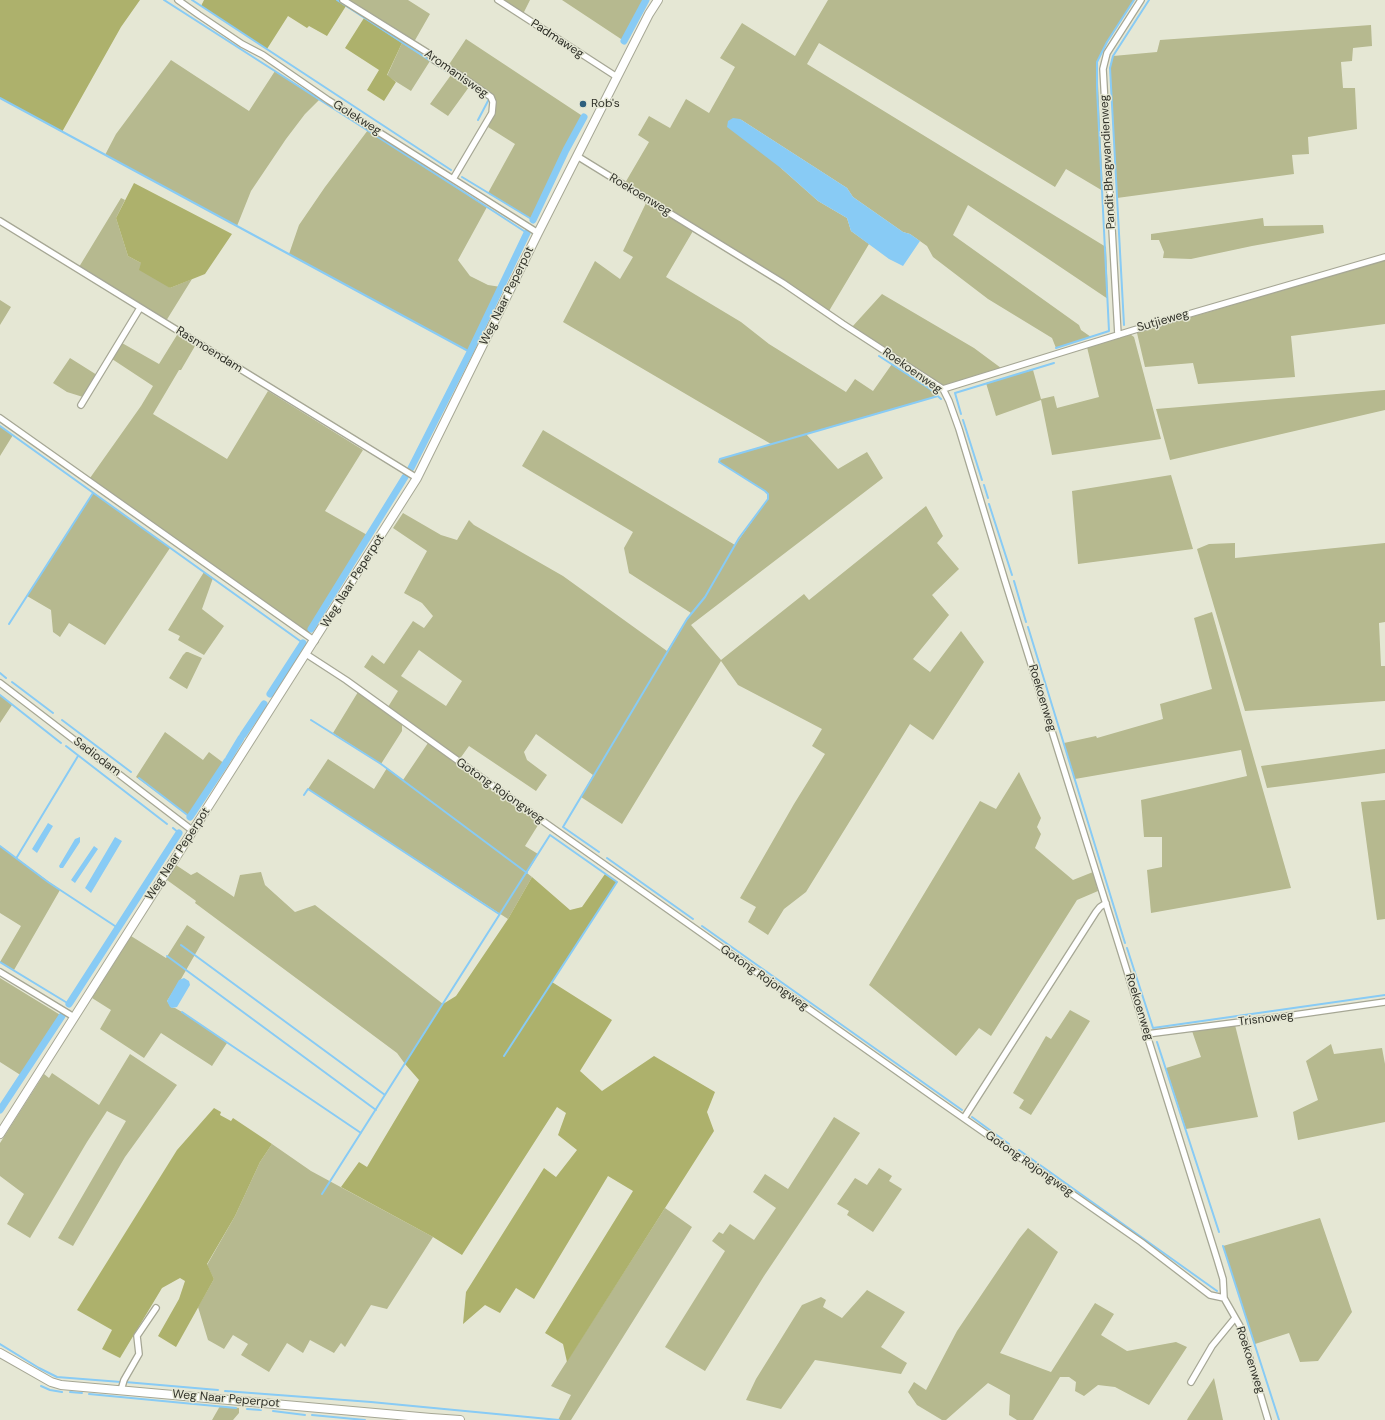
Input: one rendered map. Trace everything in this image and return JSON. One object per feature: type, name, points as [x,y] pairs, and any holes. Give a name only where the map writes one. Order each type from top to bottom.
[{"type":"street","name":"Golekweg","points":[[178,0],[242,44],[263,55],[328,100],[538,234]]},
{"type":"street","name":"Aromanisweg","points":[[343,0],[428,53],[434,60],[462,76],[491,97],[493,102],[492,113],[453,179]]},
{"type":"street","name":"Padmaweg","points":[[498,0],[617,77]]},
{"type":"street","name":"Weg Naar Peperpot","points":[[0,1134],[315,641],[417,478],[577,156],[658,0]]},
{"type":"street","name":"Pandit Bhagwandienweg","points":[[1118,334],[1103,69],[1107,53],[1141,0]]},
{"type":"street","name":"Roekoenweg","points":[[577,156],[783,283],[943,390],[949,401],[959,429],[1218,1259],[1223,1279],[1224,1298],[1240,1326],[1268,1420]]},
{"type":"street","name":"Rasmoendam","points":[[0,221],[417,478]]},
{"type":"street","name":"Sutjieweg","points":[[943,390],[1118,334],[1385,257]]},
{"type":"street","points":[[81,405],[140,308]]},
{"type":"street","points":[[0,418],[315,641]]},
{"type":"street","name":"Gotong Rojongweg","points":[[306,654],[346,680],[495,788],[1141,1242],[1210,1295],[1224,1298]]},
{"type":"street","name":"Sadiodam","points":[[0,683],[193,830]]},
{"type":"street","points":[[964,1118],[1096,912],[1106,903]]},
{"type":"street","points":[[0,972],[74,1017]]},
{"type":"street","name":"Trisnoweg","points":[[1147,1034],[1385,1002]]},
{"type":"street","points":[[121,1390],[124,1380],[139,1354],[137,1336],[156,1308]]},
{"type":"street","points":[[1191,1382],[1212,1346],[1235,1318]]},
{"type":"street","name":"Weg Naar Peperpot","points":[[0,1353],[51,1382],[61,1385],[460,1420]]},
{"type":"green space","points":[[0,0],[140,0],[121,27],[62,132],[0,98]]},
{"type":"green space","points":[[204,0],[337,0],[346,6],[327,36],[309,26],[307,28],[288,16],[267,49],[201,6]]},
{"type":"green space","points":[[347,0],[408,0],[430,14],[414,42]]},
{"type":"green space","points":[[502,0],[530,0],[523,14]]},
{"type":"green space","points":[[562,0],[646,0],[624,41]]},
{"type":"green space","points":[[828,0],[1134,0],[1107,42],[1097,62],[1103,191],[1066,169],[1055,187],[819,43],[807,64],[1106,247],[1108,299],[968,205],[953,235],[1079,325],[1081,330],[1091,337],[1056,348],[1052,338],[988,299],[933,257],[927,246],[910,234],[903,232],[853,197],[847,188],[740,119],[782,169],[818,201],[847,218],[851,231],[869,244],[829,311],[783,280],[625,183],[649,142],[638,135],[649,116],[670,128],[686,99],[709,113],[735,67],[720,58],[742,23],[795,56]]},
{"type":"green space","points":[[364,18],[402,43],[387,75],[396,82],[384,101],[367,90],[379,70],[345,48]]},
{"type":"green space","points":[[1371,25],[1372,46],[1353,48],[1352,61],[1341,62],[1343,88],[1355,88],[1357,129],[1308,137],[1309,154],[1292,155],[1294,174],[1117,198],[1110,68],[1113,56],[1157,52],[1160,40]]},
{"type":"green space","points":[[466,39],[584,117],[566,150],[533,220],[488,193],[515,144],[488,127],[493,115],[495,101],[448,66]]},
{"type":"green space","points":[[402,43],[430,61],[411,91],[387,76]]},
{"type":"green space","points":[[171,60],[249,111],[275,71],[320,99],[305,114],[286,139],[251,191],[237,226],[105,155],[116,134]]},
{"type":"green space","points":[[451,75],[469,87],[448,116],[430,104]]},
{"type":"green space","points":[[368,130],[487,207],[458,260],[470,276],[488,285],[501,287],[470,352],[289,254],[299,225],[325,187]]},
{"type":"green space","points":[[134,183],[232,234],[205,274],[170,288],[139,270],[141,263],[128,256],[116,218]]},
{"type":"green space","points":[[121,198],[125,200],[116,218],[128,256],[141,263],[170,288],[192,279],[166,321],[79,267]]},
{"type":"green space","points":[[646,203],[693,231],[666,277],[741,322],[769,344],[846,392],[855,379],[873,391],[892,364],[938,396],[806,434],[838,469],[867,452],[883,478],[691,625],[721,660],[804,594],[809,600],[926,506],[943,536],[937,543],[959,569],[932,595],[949,615],[913,659],[930,672],[961,631],[984,662],[933,740],[910,724],[806,892],[784,909],[768,935],[748,922],[756,907],[740,898],[794,804],[825,754],[812,746],[822,729],[738,685],[721,661],[622,824],[581,797],[593,775],[536,734],[524,752],[527,760],[547,775],[536,791],[469,746],[459,760],[388,707],[398,691],[364,667],[372,655],[384,664],[413,621],[424,628],[433,616],[422,603],[404,593],[427,551],[393,528],[403,513],[441,535],[457,540],[469,520],[474,525],[563,576],[667,651],[691,613],[629,573],[624,548],[633,532],[522,466],[543,430],[735,545],[768,499],[768,494],[765,491],[719,462],[720,459],[771,444],[563,322],[595,261],[620,279],[633,257],[623,251]],"holes":[[[419,650],[462,681],[446,706],[401,676]]]},
{"type":"green space","points":[[1263,218],[1264,226],[1323,225],[1324,233],[1191,259],[1163,258],[1164,252],[1159,240],[1151,240],[1151,234]]},
{"type":"green space","points":[[1385,260],[1385,324],[1291,336],[1295,377],[1198,384],[1193,363],[1145,367],[1137,333]]},
{"type":"green space","points":[[882,294],[974,348],[1001,368],[944,387],[852,327]]},
{"type":"green space","points":[[0,300],[11,307],[0,325]]},
{"type":"green space","points":[[1128,334],[1134,337],[1161,439],[1052,455],[1041,400],[996,416],[986,383],[1033,370],[1041,399],[1054,396],[1057,408],[1099,397],[1087,347]]},
{"type":"green space","points":[[177,335],[195,346],[153,414],[227,459],[268,391],[363,450],[325,511],[369,536],[309,633],[90,478],[141,406],[153,386],[112,359],[122,343],[159,364]]},
{"type":"green space","points":[[70,358],[97,375],[83,397],[67,392],[53,383]]},
{"type":"green space","points":[[1385,390],[1385,410],[1170,460],[1156,409]]},
{"type":"green space","points":[[0,426],[13,435],[0,456]]},
{"type":"green space","points":[[1171,475],[1193,549],[1078,564],[1072,491]]},
{"type":"green space","points":[[93,493],[170,548],[105,645],[69,623],[60,637],[53,632],[51,610],[27,596]]},
{"type":"green space","points":[[1235,543],[1235,558],[1385,543],[1385,622],[1379,623],[1381,666],[1385,666],[1385,701],[1245,711],[1197,549],[1209,544]]},
{"type":"green space","points":[[204,572],[213,578],[202,609],[224,626],[204,655],[178,640],[180,636],[168,630]]},
{"type":"green space","points":[[1212,612],[1291,888],[1151,913],[1147,870],[1162,867],[1162,837],[1144,837],[1141,800],[1247,776],[1241,750],[1075,779],[1064,743],[1096,736],[1097,738],[1163,719],[1160,704],[1212,689],[1194,618]]},
{"type":"green space","points":[[186,652],[202,658],[187,689],[169,678]]},
{"type":"green space","points":[[358,692],[402,724],[402,731],[381,764],[333,733]]},
{"type":"green space","points":[[0,695],[12,705],[0,723]]},
{"type":"green space","points":[[165,732],[203,760],[209,752],[225,764],[189,816],[136,777]]},
{"type":"green space","points":[[428,743],[540,822],[525,846],[538,854],[527,873],[532,877],[508,919],[308,789],[328,759],[374,789],[387,768],[403,780]]},
{"type":"green space","points":[[1385,749],[1385,773],[1267,788],[1261,766]]},
{"type":"green space","points":[[1019,772],[1041,818],[1037,827],[1041,834],[1035,848],[1073,880],[1093,872],[1098,891],[1077,900],[991,1036],[979,1028],[956,1056],[869,985],[980,801],[996,809]]},
{"type":"green space","points":[[1385,800],[1385,919],[1377,920],[1361,802]]},
{"type":"green space","points":[[0,846],[60,890],[14,970],[0,962],[21,926],[0,913]]},
{"type":"green space","points":[[176,865],[191,875],[197,872],[234,897],[240,875],[261,872],[265,885],[295,912],[315,905],[443,1004],[405,1064],[397,1053],[195,903],[196,901],[167,880]]},
{"type":"green space","points":[[605,874],[617,882],[552,982],[612,1020],[580,1071],[602,1091],[654,1056],[715,1092],[707,1112],[714,1131],[567,1362],[563,1344],[545,1333],[633,1191],[608,1176],[534,1299],[516,1288],[500,1313],[485,1305],[463,1324],[466,1292],[544,1168],[556,1177],[577,1150],[558,1135],[566,1113],[557,1107],[462,1255],[433,1237],[341,1187],[359,1162],[367,1167],[419,1080],[405,1064],[443,1004],[456,996],[508,919],[532,877],[570,910],[582,907]]},
{"type":"green space","points":[[187,925],[205,937],[167,1001],[172,1008],[182,1012],[227,1043],[212,1066],[161,1033],[144,1058],[100,1029],[111,1010],[92,998],[131,936],[166,958]]},
{"type":"green space","points":[[0,978],[62,1016],[22,1076],[0,1062]]},
{"type":"green space","points":[[1070,1010],[1090,1021],[1031,1115],[1019,1108],[1024,1100],[1013,1093],[1046,1036],[1051,1039]]},
{"type":"green space","points":[[1235,1025],[1258,1117],[1186,1129],[1166,1068],[1201,1057],[1192,1031]]},
{"type":"green space","points":[[1331,1044],[1334,1054],[1382,1048],[1385,1064],[1385,1122],[1298,1140],[1293,1112],[1318,1100],[1306,1061]]},
{"type":"green space","points":[[130,1054],[177,1085],[125,1157],[73,1246],[58,1238],[126,1121],[107,1111],[30,1238],[7,1224],[24,1194],[0,1176],[0,1143],[44,1074],[49,1078],[52,1073],[99,1105]]},
{"type":"green space","points":[[214,1108],[221,1112],[220,1115],[231,1121],[233,1118],[272,1144],[260,1162],[235,1216],[207,1264],[214,1279],[176,1347],[158,1336],[179,1299],[185,1281],[180,1278],[162,1288],[120,1358],[102,1349],[112,1330],[77,1310],[177,1150]]},
{"type":"green space","points":[[834,1117],[860,1133],[764,1276],[705,1371],[665,1347],[725,1251],[712,1241],[719,1232],[723,1234],[730,1224],[754,1240],[776,1208],[753,1192],[765,1174],[788,1189]]},
{"type":"green space","points":[[272,1144],[311,1171],[433,1237],[387,1309],[371,1305],[345,1347],[341,1343],[334,1353],[310,1340],[303,1353],[287,1343],[269,1372],[241,1355],[248,1344],[233,1335],[224,1349],[208,1340],[198,1307],[214,1279],[207,1265],[235,1216],[260,1162]]},
{"type":"green space","points":[[879,1168],[892,1176],[889,1181],[902,1189],[873,1232],[847,1215],[849,1211],[837,1204],[855,1178],[867,1185]]},
{"type":"green space","points":[[665,1208],[692,1227],[571,1420],[558,1420],[571,1395],[551,1386]]},
{"type":"green space","points":[[1320,1218],[1352,1312],[1318,1361],[1300,1362],[1289,1333],[1255,1344],[1223,1246]]},
{"type":"green space","points":[[1028,1228],[1058,1252],[1000,1353],[1051,1372],[1095,1303],[1114,1314],[1101,1335],[1127,1351],[1176,1342],[1187,1347],[1149,1405],[1115,1387],[1098,1385],[1084,1396],[1075,1391],[1076,1382],[1069,1377],[1060,1377],[1033,1420],[1017,1420],[1009,1415],[1010,1395],[988,1383],[946,1420],[942,1420],[917,1405],[908,1392],[914,1382],[926,1390],[957,1331]]},
{"type":"green space","points":[[867,1290],[905,1312],[881,1347],[907,1363],[901,1374],[815,1360],[781,1409],[746,1400],[756,1379],[802,1305],[821,1297],[826,1300],[823,1307],[842,1318]]},
{"type":"green space","points":[[1214,1378],[1223,1420],[1187,1420],[1188,1418]]},
{"type":"green space","points":[[220,1406],[239,1408],[239,1413],[233,1420],[212,1420]]},
{"type":"water","points":[[733,118],[740,119],[847,188],[853,197],[903,232],[910,234],[920,241],[903,266],[889,259],[851,231],[847,218],[818,201],[782,169],[727,127],[728,121]]},
{"type":"water","points":[[48,823],[53,826],[37,853],[32,849]]},
{"type":"water","points":[[80,837],[80,842],[63,868],[60,868],[59,866],[75,839]]},
{"type":"water","points":[[115,837],[122,841],[91,893],[85,888]]},
{"type":"water","points":[[94,846],[98,849],[75,883],[71,880]]},
{"type":"water","points":[[184,978],[189,981],[190,985],[177,1007],[172,1008],[167,1001],[179,980]]},
{"type":"waterway","points":[[164,0],[527,233]]},
{"type":"waterway","points":[[192,0],[451,170]]},
{"type":"waterway","points":[[337,0],[489,99],[478,120]]},
{"type":"waterway","points":[[624,41],[646,0]]},
{"type":"waterway","points":[[1056,348],[1109,331],[1097,89],[1097,62],[1107,42],[1134,0]]},
{"type":"waterway","points":[[1124,325],[1110,68],[1113,56],[1149,0]]},
{"type":"waterway","points":[[0,98],[470,352]]},
{"type":"waterway","points":[[533,220],[566,150],[584,117]]},
{"type":"waterway","points":[[462,177],[533,220]]},
{"type":"waterway","points":[[411,468],[470,352],[527,233]]},
{"type":"waterway","points":[[879,356],[930,389],[941,399]]},
{"type":"waterway","points":[[961,414],[955,393],[1054,363]]},
{"type":"waterway","points":[[599,852],[563,827],[687,619],[705,597],[739,538],[768,499],[768,494],[765,491],[719,462],[720,459],[938,396]]},
{"type":"waterway","points":[[963,420],[982,480]]},
{"type":"waterway","points":[[0,426],[303,643]]},
{"type":"waterway","points":[[311,629],[405,477]]},
{"type":"waterway","points":[[984,485],[988,498]]},
{"type":"waterway","points":[[9,624],[93,493]]},
{"type":"waterway","points":[[989,504],[1012,575]]},
{"type":"waterway","points":[[1014,581],[1026,622]]},
{"type":"waterway","points":[[1028,627],[1125,943]]},
{"type":"waterway","points":[[270,694],[303,643]]},
{"type":"waterway","points":[[0,673],[6,678]]},
{"type":"waterway","points":[[12,682],[53,713]]},
{"type":"waterway","points":[[0,695],[61,743]]},
{"type":"waterway","points":[[243,735],[264,704]]},
{"type":"waterway","points":[[62,720],[131,772]]},
{"type":"waterway","points":[[311,720],[381,764],[527,873]]},
{"type":"waterway","points":[[229,758],[241,738]]},
{"type":"waterway","points":[[66,746],[167,824]]},
{"type":"waterway","points":[[17,857],[78,756]]},
{"type":"waterway","points":[[190,817],[227,761]]},
{"type":"waterway","points":[[139,778],[190,817]]},
{"type":"waterway","points":[[304,795],[308,789],[499,914]]},
{"type":"waterway","points":[[173,828],[179,833]]},
{"type":"waterway","points":[[69,1004],[179,833]]},
{"type":"waterway","points":[[322,1194],[550,835],[617,882],[504,1056]]},
{"type":"waterway","points":[[0,846],[48,882],[118,928]]},
{"type":"waterway","points":[[607,858],[693,919]]},
{"type":"waterway","points":[[702,926],[962,1110]]},
{"type":"waterway","points":[[181,945],[385,1095]]},
{"type":"waterway","points":[[1127,948],[1153,1028],[1385,995]]},
{"type":"waterway","points":[[167,956],[376,1110]]},
{"type":"waterway","points":[[0,962],[69,1004]]},
{"type":"waterway","points":[[182,1012],[361,1133]]},
{"type":"waterway","points":[[0,1110],[62,1016]]},
{"type":"waterway","points":[[1157,1042],[1219,1232]]},
{"type":"waterway","points":[[972,1117],[1009,1144]]},
{"type":"waterway","points":[[1019,1150],[1217,1291]]},
{"type":"waterway","points":[[1223,1246],[1279,1420]]},
{"type":"waterway","points":[[0,1344],[39,1368],[57,1377],[121,1382]]},
{"type":"waterway","points":[[125,1382],[218,1390]]},
{"type":"waterway","points":[[41,1386],[50,1390],[62,1392]]},
{"type":"waterway","points":[[225,1391],[371,1402],[559,1420]]},
{"type":"waterway","points":[[70,1392],[82,1393]]},
{"type":"waterway","points":[[89,1394],[236,1408]]},
{"type":"waterway","points":[[247,1409],[261,1410]]},
{"type":"waterway","points":[[273,1411],[305,1415]]},
{"type":"waterway","points":[[312,1415],[365,1420]]},
{"type":"place","name":"Rob's","points":[[583,104]]}]
